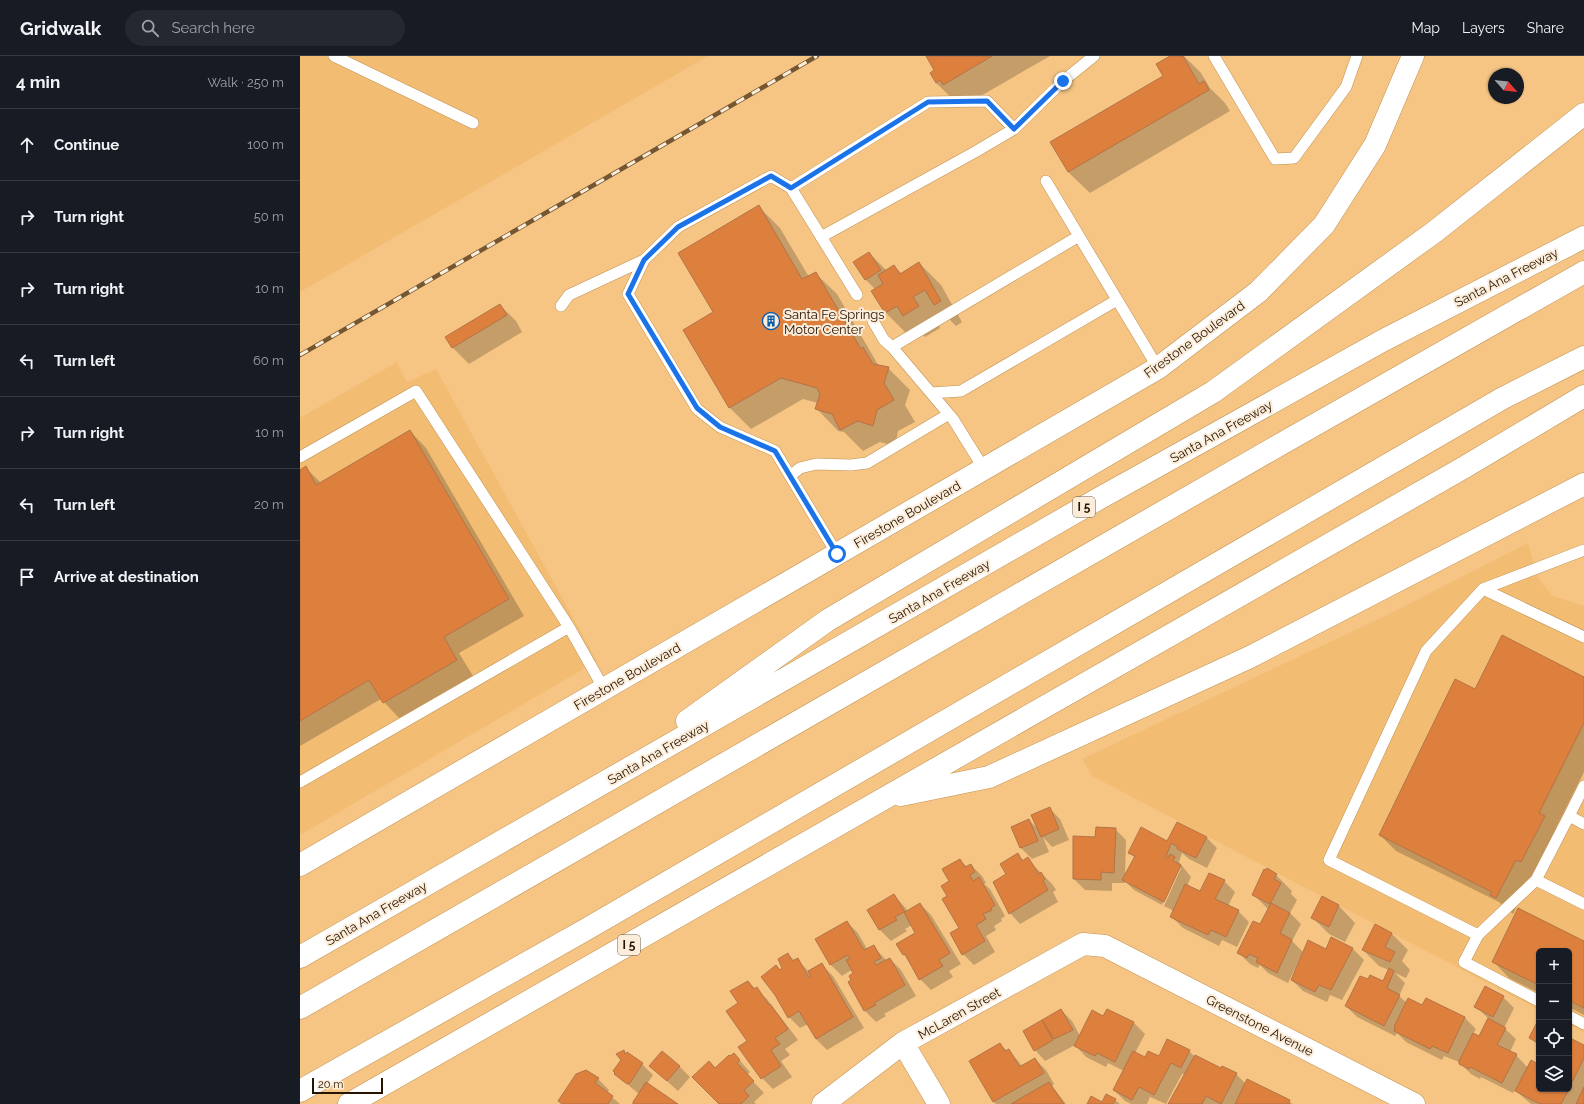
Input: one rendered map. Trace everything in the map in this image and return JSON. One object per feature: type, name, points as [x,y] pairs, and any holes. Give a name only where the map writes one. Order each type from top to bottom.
[{"type":"main road","name":"Firestone Boulevard","points":[[300,865],[1158,368],[1258,292],[1324,225],[1375,145],[1413,56]]},
{"type":"main road","points":[[591,790],[828,620],[1213,392],[1433,233],[1584,114]]},
{"type":"main road","name":"Santa Ana Freeway","points":[[300,957],[1100,498],[1382,340],[1584,237]]},
{"type":"main road","points":[[300,1008],[1274,448],[1584,272]]},
{"type":"main road","points":[[300,1091],[586,930],[1503,398],[1584,357]]},
{"type":"main road","name":"I 5","points":[[349,1104],[1462,468],[1584,396]]},
{"type":"main road","points":[[880,800],[989,777],[1250,657],[1584,484]]},
{"type":"main road","name":"McLaren Street","points":[[823,1104],[903,1043],[1083,944],[1105,946]]},
{"type":"main road","name":"Greenstone Avenue","points":[[1105,946],[1414,1104]]},
{"type":"main road","points":[[903,1043],[939,1104]]},
{"type":"lane","points":[[334,56],[473,123]]},
{"type":"lane","points":[[821,237],[1014,129],[1063,81],[1094,56]]},
{"type":"lane","points":[[1214,56],[1275,159],[1294,158],[1346,87],[1357,56]]},
{"type":"lane","points":[[791,188],[928,102],[987,101],[1014,129]]},
{"type":"lane","points":[[561,306],[568,295],[644,260],[678,227],[771,176],[791,188],[857,295]]},
{"type":"lane","points":[[1046,181],[1158,368]]},
{"type":"lane","points":[[892,347],[1079,236]]},
{"type":"lane","points":[[644,260],[628,294],[697,408],[720,427],[775,451],[837,554]]},
{"type":"lane","points":[[931,392],[961,391],[1117,300]]},
{"type":"lane","points":[[873,321],[884,340],[892,347],[949,414],[984,469]]},
{"type":"lane","points":[[300,457],[416,391],[568,627],[604,689]]},
{"type":"lane","points":[[790,476],[800,468],[816,464],[851,465],[867,463],[949,414]]},
{"type":"lane","points":[[1478,935],[1329,860],[1426,652],[1483,588],[1584,550]]},
{"type":"lane","points":[[1483,588],[1584,638]]},
{"type":"lane","points":[[300,782],[568,627]]},
{"type":"lane","points":[[1536,999],[1464,962],[1478,935],[1536,880],[1584,786]]},
{"type":"lane","points":[[1569,816],[1584,824]]},
{"type":"lane","points":[[1536,880],[1584,904]]},
{"type":"lane","points":[[1572,1018],[1584,1024]]},
{"type":"shaded area","points":[[300,56],[708,56],[300,292]]},
{"type":"shaded area","points":[[397,362],[407,382],[436,369],[597,661],[300,835],[300,418]]},
{"type":"shaded area","points":[[1528,543],[1537,577],[1553,596],[1584,606],[1584,1033],[1572,1027],[1572,948],[1536,948],[1536,1008],[1092,776],[1082,759],[1387,615]]},
{"type":"building","points":[[926,56],[992,56],[943,85],[940,80],[936,83],[930,73],[934,70]]},
{"type":"building","points":[[1170,56],[1183,56],[1199,84],[1204,81],[1209,90],[1068,172],[1050,142],[1163,76],[1156,64]]},
{"type":"building","name":"Santa Fe Springs Motor Center","points":[[759,205],[802,279],[816,272],[861,349],[863,347],[873,364],[889,367],[884,383],[894,400],[877,410],[873,426],[858,421],[840,430],[832,414],[815,409],[820,394],[817,388],[781,378],[729,408],[683,330],[713,312],[678,253]]},
{"type":"building","points":[[869,252],[881,270],[865,280],[853,262]]},
{"type":"building","points":[[919,262],[941,301],[934,305],[925,290],[913,297],[919,306],[903,316],[897,306],[885,313],[871,291],[883,284],[878,275],[894,265],[900,274]]},
{"type":"building","points":[[500,304],[507,315],[452,348],[445,337]]},
{"type":"building","points":[[410,430],[509,599],[444,637],[457,660],[383,703],[369,680],[300,721],[300,470],[306,466],[316,485]]},
{"type":"building","points":[[1502,635],[1584,677],[1584,723],[1539,813],[1545,816],[1521,862],[1516,860],[1496,898],[1490,895],[1492,892],[1379,835],[1455,679],[1475,689]]},
{"type":"building","points":[[1050,807],[1059,829],[1041,837],[1031,815]]},
{"type":"building","points":[[1029,819],[1038,841],[1020,848],[1011,827]]},
{"type":"building","points":[[1177,822],[1207,837],[1196,858],[1177,849],[1178,847],[1171,843],[1166,857],[1168,858],[1170,854],[1175,857],[1173,861],[1181,865],[1164,902],[1122,880],[1135,856],[1128,853],[1141,827],[1167,841]]},
{"type":"building","points":[[1096,827],[1116,828],[1114,873],[1101,872],[1101,880],[1073,879],[1073,836],[1095,837]]},
{"type":"building","points":[[1018,853],[1022,861],[1028,857],[1039,874],[1041,872],[1045,879],[1043,881],[1048,890],[1009,914],[993,882],[1006,874],[1000,864]]},
{"type":"building","points":[[960,859],[965,867],[971,864],[975,872],[970,875],[973,881],[979,877],[995,905],[991,908],[992,910],[983,914],[986,919],[976,925],[985,941],[962,955],[950,933],[959,928],[942,899],[947,896],[941,886],[949,881],[942,869]]},
{"type":"building","points":[[1267,868],[1277,874],[1274,879],[1281,883],[1270,904],[1252,895],[1264,869],[1266,870]]},
{"type":"building","points":[[1209,873],[1225,880],[1215,899],[1239,910],[1226,937],[1211,930],[1208,935],[1170,917],[1185,884],[1200,891]]},
{"type":"building","points":[[894,894],[905,912],[920,903],[950,953],[939,960],[943,966],[919,980],[905,954],[903,955],[896,944],[915,933],[904,912],[895,917],[897,920],[879,930],[867,910]]},
{"type":"building","points":[[1322,896],[1339,905],[1329,927],[1311,918]]},
{"type":"building","points":[[1271,903],[1290,913],[1280,933],[1292,940],[1277,973],[1256,962],[1258,958],[1249,954],[1247,958],[1237,953],[1253,921],[1260,924]]},
{"type":"building","points":[[1518,908],[1584,941],[1584,1008],[1572,1002],[1572,948],[1536,948],[1536,984],[1492,962]]},
{"type":"building","points":[[847,921],[864,950],[874,945],[881,958],[874,962],[876,965],[890,958],[905,985],[874,1003],[876,1005],[864,1011],[848,982],[851,980],[849,976],[853,973],[846,960],[850,958],[848,955],[830,965],[815,939]]},
{"type":"building","points":[[1375,924],[1392,933],[1385,947],[1395,952],[1390,962],[1362,950]]},
{"type":"building","points":[[1331,937],[1353,948],[1331,990],[1319,985],[1315,992],[1291,980],[1308,940],[1326,949]]},
{"type":"building","points":[[788,953],[792,961],[798,958],[809,978],[811,977],[808,971],[822,963],[853,1017],[816,1039],[799,1011],[788,1018],[775,995],[761,977],[776,965],[780,970],[782,968],[778,959]]},
{"type":"building","points":[[1389,968],[1394,971],[1387,988],[1400,995],[1384,1026],[1345,1006],[1360,976],[1368,979],[1370,975],[1383,981]]},
{"type":"building","points":[[748,981],[754,989],[757,987],[788,1029],[775,1038],[780,1044],[771,1050],[781,1066],[761,1079],[738,1047],[747,1041],[726,1011],[738,1003],[730,991]]},
{"type":"building","points":[[1485,986],[1504,996],[1493,1017],[1474,1007]]},
{"type":"building","points":[[1408,998],[1422,1005],[1426,998],[1465,1017],[1448,1053],[1432,1046],[1430,1049],[1394,1031],[1394,1027]]},
{"type":"building","points":[[1061,1009],[1073,1030],[1054,1039],[1042,1020]]},
{"type":"building","points":[[1107,1009],[1134,1022],[1115,1062],[1097,1053],[1095,1056],[1074,1046],[1092,1010],[1103,1016]]},
{"type":"building","points":[[1488,1018],[1506,1028],[1497,1045],[1517,1054],[1502,1083],[1470,1067],[1469,1069],[1459,1064],[1459,1061],[1473,1033],[1479,1036]]},
{"type":"building","points":[[1042,1020],[1053,1040],[1034,1051],[1023,1031]]},
{"type":"building","points":[[1536,1024],[1536,1042],[1529,1038]]},
{"type":"building","points":[[1167,1039],[1190,1050],[1181,1068],[1171,1063],[1154,1095],[1139,1087],[1132,1100],[1113,1090],[1133,1051],[1145,1057],[1148,1051],[1159,1056]]},
{"type":"building","points":[[1572,1039],[1584,1045],[1584,1058],[1572,1082]]},
{"type":"building","points":[[1000,1043],[1005,1051],[1009,1049],[1019,1066],[1035,1058],[1044,1073],[993,1102],[969,1061]]},
{"type":"building","points":[[624,1050],[625,1054],[627,1052],[643,1063],[630,1083],[627,1084],[614,1074],[615,1073],[613,1071],[621,1060],[616,1054]]},
{"type":"building","points":[[662,1051],[680,1066],[667,1081],[649,1066]]},
{"type":"building","points":[[734,1053],[740,1060],[737,1063],[754,1081],[744,1090],[749,1096],[741,1104],[719,1104],[692,1077],[709,1061],[715,1068],[729,1055],[730,1056]]},
{"type":"building","points":[[1195,1055],[1221,1068],[1222,1066],[1237,1073],[1221,1104],[1206,1096],[1202,1104],[1168,1104]]},
{"type":"building","points":[[1531,1060],[1536,1063],[1536,1092],[1567,1092],[1561,1104],[1540,1104],[1515,1091]]},
{"type":"building","points":[[586,1070],[599,1078],[595,1083],[613,1096],[608,1104],[562,1104],[558,1101],[576,1074]]},
{"type":"building","points":[[1247,1079],[1290,1100],[1289,1104],[1235,1104]]},
{"type":"building","points":[[646,1082],[678,1104],[633,1104]]},
{"type":"building","points":[[1049,1082],[1064,1104],[1011,1104]]},
{"type":"building","points":[[1584,1087],[1584,1104],[1576,1104]]},
{"type":"building","points":[[1106,1094],[1116,1099],[1113,1104],[1087,1104],[1091,1096],[1102,1102]]},
{"type":"railway","points":[[300,355],[817,56]]},
{"type":"place","name":"Santa Fe Springs Motor Center","points":[[771,321]]},
{"type":"route","points":[[837,554],[775,451],[720,427],[697,408],[628,294],[644,260],[678,227],[771,176],[791,188],[928,102],[987,101],[1014,129],[1063,81]]}]
